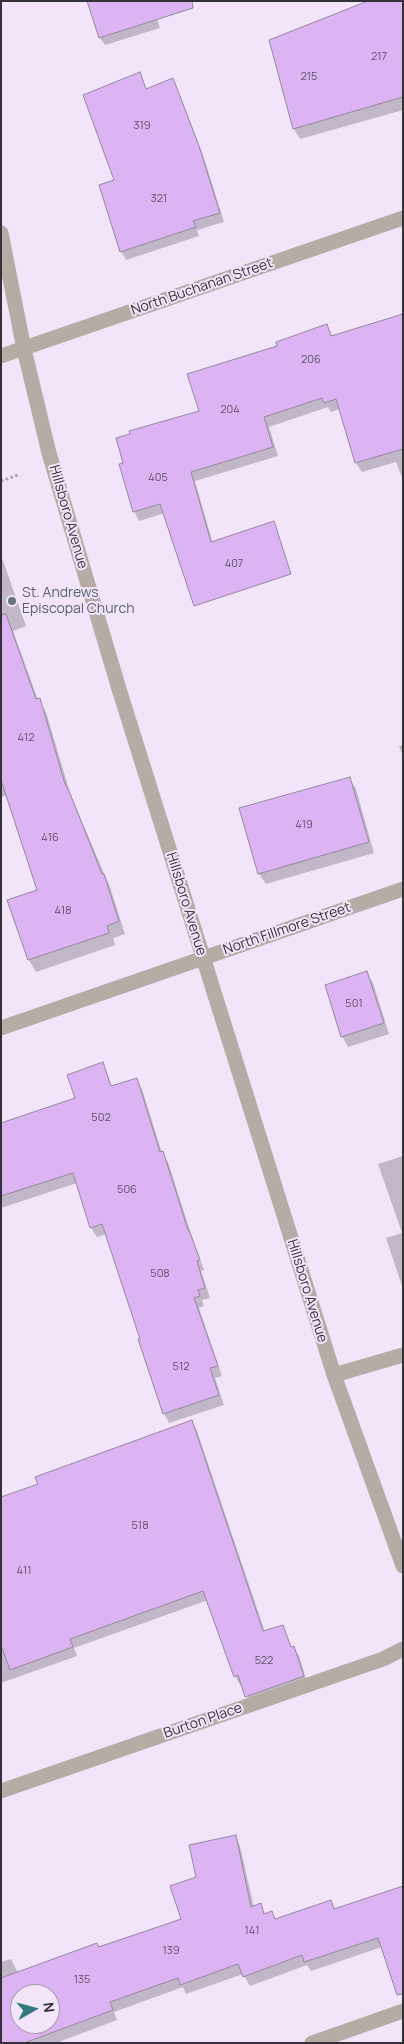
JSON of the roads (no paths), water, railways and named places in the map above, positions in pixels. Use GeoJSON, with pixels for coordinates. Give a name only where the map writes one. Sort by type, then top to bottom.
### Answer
{"type":"FeatureCollection","features":[{"type":"Feature","properties":{"kind":"street","name":"North Buchanan Street"},"geometry":{"type":"LineString","coordinates":[[1,356],[403,218]]}},
{"type":"Feature","properties":{"kind":"street","name":"Hillsboro Avenue"},"geometry":{"type":"LineString","coordinates":[[1,234],[24,348],[55,472],[119,689],[334,1375],[393,1544],[403,1566]]}},
{"type":"Feature","properties":{"kind":"street","name":"North Fillmore Street"},"geometry":{"type":"LineString","coordinates":[[1,1028],[403,889]]}},
{"type":"Feature","properties":{"kind":"street"},"geometry":{"type":"LineString","coordinates":[[334,1375],[403,1355]]}},
{"type":"Feature","properties":{"kind":"street","name":"Burton Place"},"geometry":{"type":"LineString","coordinates":[[1,1791],[383,1659],[403,1649]]}},
{"type":"Feature","properties":{"kind":"street"},"geometry":{"type":"LineString","coordinates":[[312,2043],[403,2011]]}},
{"type":"Feature","properties":{"kind":"place","name":"St. Andrews Episcopal Church"},"geometry":{"type":"Point","coordinates":[12,601]}}]}
